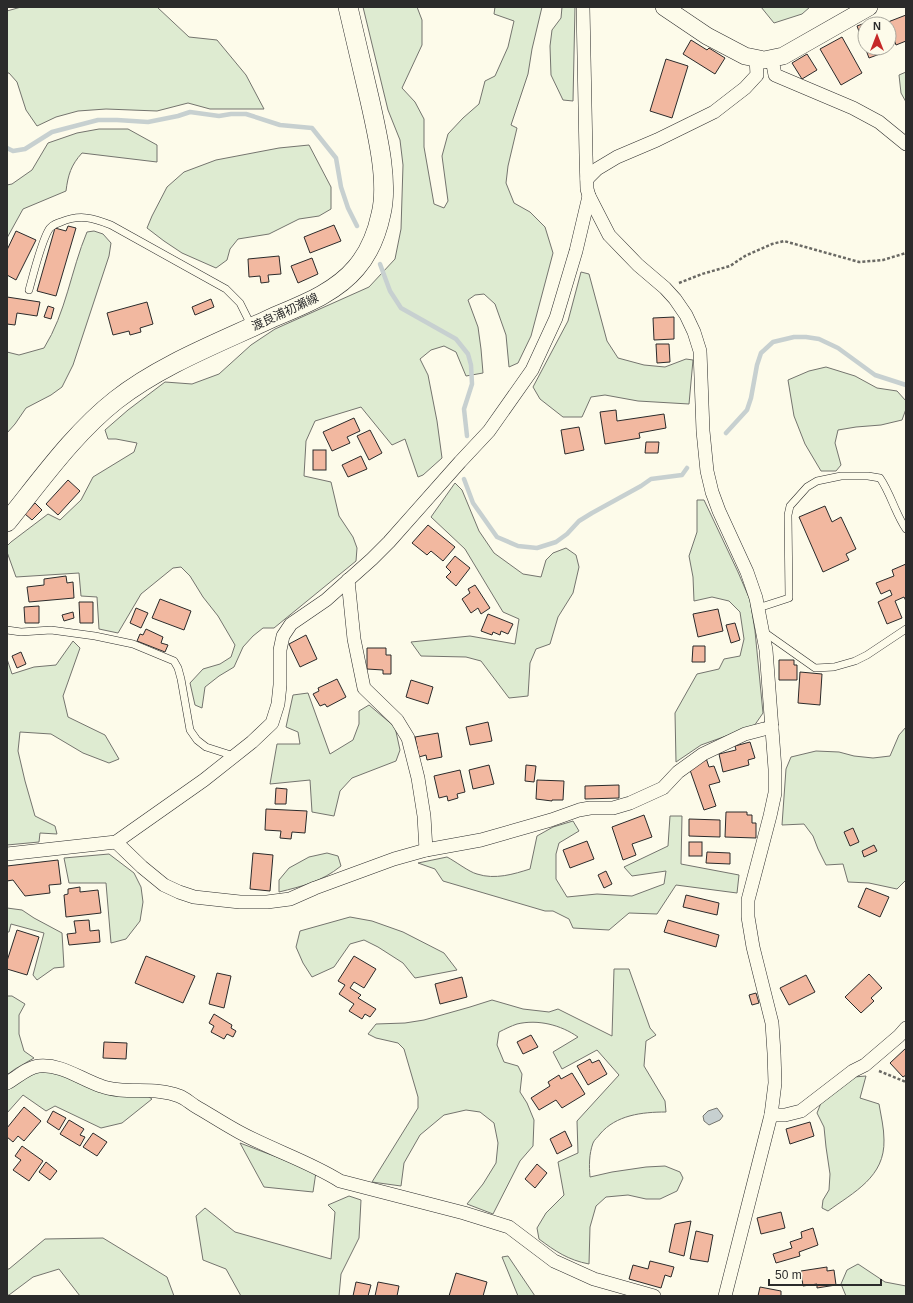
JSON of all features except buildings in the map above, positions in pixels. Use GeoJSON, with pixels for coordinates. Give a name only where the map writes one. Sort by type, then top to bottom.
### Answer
{"type":"FeatureCollection","features":[{"type":"Feature","properties":{"kind":"main road","name":"渡良浦初瀬線"},"geometry":{"type":"LineString","coordinates":[[7,522],[74,440],[116,400],[174,364],[320,296],[356,268],[375,235],[382,212],[383,190],[382,165],[378,140],[348,7]]}},
{"type":"Feature","properties":{"kind":"street"},"geometry":{"type":"LineString","coordinates":[[7,854],[116,842],[204,780],[252,742],[272,723],[278,704],[280,685],[280,650],[283,636],[291,624],[326,600],[385,546],[460,462],[482,440],[532,370],[556,318],[576,251],[589,196],[587,179],[583,7]]}},
{"type":"Feature","properties":{"kind":"street"},"geometry":{"type":"LineString","coordinates":[[664,7],[707,36],[745,56],[764,59],[783,56],[869,7]]}},
{"type":"Feature","properties":{"kind":"street"},"geometry":{"type":"LineString","coordinates":[[587,179],[597,169],[617,157],[657,140],[714,112],[745,88],[757,75],[764,59]]}},
{"type":"Feature","properties":{"kind":"street"},"geometry":{"type":"LineString","coordinates":[[764,59],[775,75],[853,108],[872,118],[906,144]]}},
{"type":"Feature","properties":{"kind":"street"},"geometry":{"type":"LineString","coordinates":[[589,196],[609,235],[638,265],[665,288],[686,315],[700,351],[703,431],[707,472],[719,512],[747,572],[756,598],[766,650],[776,769],[775,793],[748,900],[748,917],[753,947],[772,1030],[775,1083],[771,1116],[725,1296]]}},
{"type":"Feature","properties":{"kind":"street"},"geometry":{"type":"LineString","coordinates":[[348,580],[354,639],[364,688],[397,720],[408,738],[418,778],[424,816],[426,850]]}},
{"type":"Feature","properties":{"kind":"street"},"geometry":{"type":"LineString","coordinates":[[116,842],[142,867],[164,885],[178,892],[194,897],[240,902],[267,902],[290,899],[387,861],[426,850],[481,840],[551,820],[579,810],[590,808],[613,808],[630,803],[663,788],[678,772],[703,754],[745,734],[772,727]]}},
{"type":"Feature","properties":{"kind":"street"},"geometry":{"type":"LineString","coordinates":[[771,1116],[785,1116],[801,1111],[865,1065],[899,1036],[906,1028]]}},
{"type":"Feature","properties":{"kind":"street"},"geometry":{"type":"LineString","coordinates":[[7,1084],[24,1072],[37,1066],[49,1066],[60,1068],[102,1087],[157,1091],[179,1096],[239,1133],[306,1163],[340,1181],[464,1213],[509,1227],[554,1261],[594,1279],[654,1296]]}},
{"type":"Feature","properties":{"kind":"lane"},"geometry":{"type":"LineString","coordinates":[[29,290],[43,243],[50,228],[68,219],[81,217],[96,219],[111,225],[226,289],[240,303],[252,328]]}},
{"type":"Feature","properties":{"kind":"lane"},"geometry":{"type":"LineString","coordinates":[[758,608],[789,598],[788,515],[790,506],[807,487],[817,481],[841,476],[868,476],[880,478],[887,487],[892,501],[906,529]]}},
{"type":"Feature","properties":{"kind":"lane"},"geometry":{"type":"LineString","coordinates":[[763,632],[815,668],[821,668],[834,667],[855,661],[867,655],[906,629]]}},
{"type":"Feature","properties":{"kind":"lane"},"geometry":{"type":"LineString","coordinates":[[7,630],[21,632],[51,630],[94,636],[133,644],[174,661],[181,679],[190,730],[197,740],[206,747],[234,756]]}},
{"type":"Feature","properties":{"kind":"path"},"geometry":{"type":"LineString","coordinates":[[665,288],[702,274],[730,266],[745,256],[772,244],[784,241],[859,262],[882,260],[906,253]]}},
{"type":"Feature","properties":{"kind":"path"},"geometry":{"type":"LineString","coordinates":[[865,1065],[906,1082]]}},
{"type":"Feature","properties":{"kind":"green space"},"geometry":{"type":"Polygon","coordinates":[[[21,7],[157,7],[189,37],[217,40],[246,75],[264,109],[210,109],[188,103],[157,111],[106,109],[78,111],[56,117],[37,126],[26,110],[17,82],[9,73],[7,73],[7,11],[21,7]]]}},
{"type":"Feature","properties":{"kind":"green space"},"geometry":{"type":"Polygon","coordinates":[[[363,7],[417,7],[422,20],[422,45],[402,88],[415,102],[424,119],[424,147],[434,204],[444,208],[448,201],[442,156],[448,134],[479,104],[485,81],[495,76],[508,47],[514,21],[494,14],[495,7],[542,7],[528,74],[511,125],[517,128],[508,166],[506,183],[514,203],[530,212],[545,227],[553,253],[531,336],[518,363],[509,367],[506,335],[495,304],[484,294],[475,295],[468,300],[478,327],[483,373],[466,376],[456,352],[444,346],[431,350],[420,359],[428,375],[437,421],[442,458],[423,475],[418,477],[405,439],[392,445],[361,407],[315,421],[306,441],[304,476],[331,482],[339,516],[353,537],[357,548],[356,561],[274,628],[263,628],[253,636],[243,647],[234,667],[205,687],[202,708],[195,705],[190,683],[203,669],[220,664],[231,657],[235,645],[218,616],[203,597],[190,576],[181,567],[173,568],[141,594],[118,633],[99,629],[97,597],[81,596],[79,573],[16,577],[7,552],[7,546],[48,514],[60,520],[81,500],[93,477],[134,452],[137,443],[108,439],[105,430],[128,410],[165,382],[192,384],[219,374],[251,345],[275,329],[369,287],[395,259],[401,229],[403,165],[400,140],[388,110],[363,7]]]}},
{"type":"Feature","properties":{"kind":"green space"},"geometry":{"type":"Polygon","coordinates":[[[562,7],[575,7],[573,101],[563,100],[551,75],[550,46],[552,30],[561,18],[562,7]]]}},
{"type":"Feature","properties":{"kind":"green space"},"geometry":{"type":"Polygon","coordinates":[[[761,7],[810,7],[802,14],[774,23],[761,7]]]}},
{"type":"Feature","properties":{"kind":"green space"},"geometry":{"type":"Polygon","coordinates":[[[906,72],[906,102],[901,93],[899,75],[906,72]]]}},
{"type":"Feature","properties":{"kind":"green space"},"geometry":{"type":"Polygon","coordinates":[[[99,129],[128,129],[157,145],[157,162],[82,153],[71,170],[66,191],[23,209],[7,238],[7,185],[12,184],[32,170],[48,143],[77,133],[99,129]]]}},
{"type":"Feature","properties":{"kind":"green space"},"geometry":{"type":"Polygon","coordinates":[[[309,145],[331,187],[331,209],[319,216],[299,219],[269,234],[238,239],[230,249],[227,260],[216,268],[182,253],[147,228],[167,187],[184,172],[216,160],[279,148],[309,145]]]}},
{"type":"Feature","properties":{"kind":"green space"},"geometry":{"type":"Polygon","coordinates":[[[94,231],[103,234],[111,243],[109,256],[73,365],[62,387],[51,395],[26,408],[7,433],[7,352],[19,355],[44,348],[52,335],[58,320],[81,246],[87,232],[94,231]]]}},
{"type":"Feature","properties":{"kind":"green space"},"geometry":{"type":"Polygon","coordinates":[[[581,272],[589,274],[607,341],[618,358],[644,365],[665,367],[686,359],[693,360],[689,404],[638,401],[605,395],[591,397],[582,417],[563,417],[540,399],[533,387],[568,321],[581,272]]]}},
{"type":"Feature","properties":{"kind":"green space"},"geometry":{"type":"Polygon","coordinates":[[[826,367],[855,376],[877,388],[897,391],[906,401],[906,409],[902,420],[881,425],[838,430],[835,443],[841,465],[836,471],[821,471],[805,444],[794,416],[788,380],[809,371],[826,367]]]}},
{"type":"Feature","properties":{"kind":"green space"},"geometry":{"type":"Polygon","coordinates":[[[455,483],[462,490],[479,531],[494,553],[523,574],[541,577],[546,560],[553,553],[566,548],[576,555],[579,567],[573,593],[558,617],[550,644],[536,649],[530,663],[528,696],[509,698],[481,661],[466,657],[421,656],[411,642],[470,636],[515,644],[519,619],[503,612],[465,549],[431,517],[455,483]]]}},
{"type":"Feature","properties":{"kind":"green space"},"geometry":{"type":"Polygon","coordinates":[[[697,500],[704,500],[750,600],[755,631],[763,713],[754,726],[701,745],[676,762],[675,713],[697,674],[719,669],[724,659],[740,656],[744,639],[740,612],[729,601],[712,597],[694,601],[693,577],[689,556],[697,532],[697,500]]]}},
{"type":"Feature","properties":{"kind":"green space"},"geometry":{"type":"Polygon","coordinates":[[[73,641],[80,648],[63,696],[68,717],[105,735],[119,759],[109,763],[83,753],[51,734],[20,732],[18,751],[35,816],[55,826],[57,834],[40,833],[39,842],[7,845],[7,659],[12,674],[34,667],[56,665],[73,641]]]}},
{"type":"Feature","properties":{"kind":"green space"},"geometry":{"type":"Polygon","coordinates":[[[308,693],[330,754],[353,740],[359,724],[359,711],[369,705],[395,727],[400,750],[396,761],[352,778],[340,791],[334,816],[312,812],[310,780],[270,784],[277,744],[300,744],[298,732],[286,727],[293,695],[308,693]]]}},
{"type":"Feature","properties":{"kind":"green space"},"geometry":{"type":"Polygon","coordinates":[[[906,727],[906,880],[897,889],[869,883],[848,882],[843,864],[826,865],[813,836],[804,824],[782,825],[786,769],[791,757],[816,751],[839,752],[854,756],[873,758],[890,756],[899,735],[906,727]]]}},
{"type":"Feature","properties":{"kind":"green space"},"geometry":{"type":"Polygon","coordinates":[[[670,816],[682,816],[681,864],[739,875],[737,893],[676,885],[657,914],[629,913],[609,930],[573,928],[569,919],[553,911],[545,911],[443,881],[435,869],[418,863],[447,857],[470,871],[484,876],[504,876],[518,873],[530,869],[537,836],[553,827],[573,821],[579,831],[559,843],[556,854],[556,879],[567,897],[597,894],[632,896],[664,884],[666,871],[632,876],[624,867],[668,846],[670,816]]]}},
{"type":"Feature","properties":{"kind":"green space"},"geometry":{"type":"Polygon","coordinates":[[[327,853],[338,856],[341,866],[319,880],[279,892],[279,880],[289,868],[309,857],[327,853]]]}},
{"type":"Feature","properties":{"kind":"green space"},"geometry":{"type":"Polygon","coordinates":[[[109,854],[134,873],[141,887],[143,902],[140,921],[126,939],[111,943],[106,883],[69,883],[64,858],[109,854]]]}},
{"type":"Feature","properties":{"kind":"green space"},"geometry":{"type":"Polygon","coordinates":[[[7,908],[22,910],[62,933],[64,967],[54,968],[37,980],[33,975],[44,933],[11,924],[9,932],[7,932],[7,908]]]}},
{"type":"Feature","properties":{"kind":"green space"},"geometry":{"type":"Polygon","coordinates":[[[350,917],[372,921],[403,932],[444,953],[457,970],[415,978],[403,963],[364,940],[350,944],[334,967],[312,977],[303,963],[296,947],[300,931],[350,917]]]}},
{"type":"Feature","properties":{"kind":"green space"},"geometry":{"type":"Polygon","coordinates":[[[614,969],[629,969],[650,1028],[656,1035],[646,1041],[644,1066],[665,1101],[666,1112],[630,1116],[606,1128],[593,1143],[589,1169],[590,1177],[646,1167],[665,1166],[680,1172],[683,1178],[677,1191],[660,1199],[646,1199],[628,1195],[606,1197],[596,1206],[590,1227],[589,1264],[562,1254],[539,1239],[537,1228],[546,1213],[564,1195],[558,1162],[578,1153],[577,1121],[619,1075],[597,1050],[562,1069],[553,1052],[578,1037],[557,1026],[533,1022],[517,1024],[499,1032],[497,1045],[504,1062],[518,1066],[522,1074],[520,1092],[527,1103],[534,1120],[533,1146],[520,1161],[493,1214],[467,1204],[483,1184],[496,1163],[498,1143],[494,1123],[480,1112],[466,1110],[444,1115],[420,1135],[404,1163],[401,1186],[372,1182],[418,1108],[418,1097],[404,1049],[398,1043],[376,1038],[368,1034],[376,1024],[405,1023],[424,1020],[492,1000],[523,1009],[549,1012],[558,1009],[612,1036],[614,969]]]}},
{"type":"Feature","properties":{"kind":"green space"},"geometry":{"type":"Polygon","coordinates":[[[7,996],[12,996],[25,1004],[19,1015],[19,1034],[24,1051],[34,1058],[7,1075],[7,996]]]}},
{"type":"Feature","properties":{"kind":"green space"},"geometry":{"type":"Polygon","coordinates":[[[55,1071],[111,1095],[146,1095],[152,1099],[122,1123],[101,1128],[55,1106],[46,1111],[23,1095],[7,1113],[7,1090],[12,1085],[37,1072],[55,1071]]]}},
{"type":"Feature","properties":{"kind":"green space"},"geometry":{"type":"Polygon","coordinates":[[[866,1076],[860,1098],[879,1104],[884,1136],[883,1153],[874,1174],[857,1190],[828,1211],[822,1208],[823,1200],[829,1190],[830,1174],[824,1127],[817,1113],[821,1103],[854,1077],[866,1076]]]}},
{"type":"Feature","properties":{"kind":"green space"},"geometry":{"type":"Polygon","coordinates":[[[240,1143],[316,1172],[313,1192],[264,1187],[240,1143]]]}},
{"type":"Feature","properties":{"kind":"green space"},"geometry":{"type":"Polygon","coordinates":[[[349,1196],[361,1200],[359,1238],[341,1274],[339,1296],[241,1296],[226,1269],[203,1260],[196,1216],[205,1208],[235,1232],[331,1259],[335,1212],[328,1205],[349,1196]]]}},
{"type":"Feature","properties":{"kind":"green space"},"geometry":{"type":"Polygon","coordinates":[[[103,1238],[167,1277],[174,1296],[80,1296],[59,1269],[33,1277],[7,1295],[7,1269],[9,1269],[45,1239],[103,1238]]]}},
{"type":"Feature","properties":{"kind":"green space"},"geometry":{"type":"Polygon","coordinates":[[[508,1256],[535,1296],[518,1296],[502,1257],[508,1256]]]}},
{"type":"Feature","properties":{"kind":"green space"},"geometry":{"type":"Polygon","coordinates":[[[858,1264],[885,1282],[906,1286],[906,1296],[846,1296],[841,1284],[847,1270],[858,1264]]]}},
{"type":"Feature","properties":{"kind":"shaded area"},"geometry":{"type":"Polygon","coordinates":[[[717,1108],[723,1116],[720,1120],[709,1125],[704,1121],[703,1116],[708,1111],[717,1108]]]}},
{"type":"Feature","properties":{"kind":"waterway"},"geometry":{"type":"LineString","coordinates":[[7,148],[13,151],[25,149],[52,132],[98,120],[148,122],[190,112],[219,116],[246,114],[280,125],[312,128],[336,158],[341,187],[348,208],[357,226]]}},
{"type":"Feature","properties":{"kind":"waterway"},"geometry":{"type":"LineString","coordinates":[[380,264],[390,291],[401,308],[456,339],[468,354],[471,365],[472,384],[464,409],[467,436]]}},
{"type":"Feature","properties":{"kind":"waterway"},"geometry":{"type":"LineString","coordinates":[[726,433],[747,410],[761,353],[773,342],[794,337],[819,339],[838,348],[875,375],[906,385]]}},
{"type":"Feature","properties":{"kind":"waterway"},"geometry":{"type":"LineString","coordinates":[[464,479],[473,503],[497,537],[518,546],[537,548],[556,542],[567,534],[579,521],[651,479],[682,475],[687,468]]}}]}
